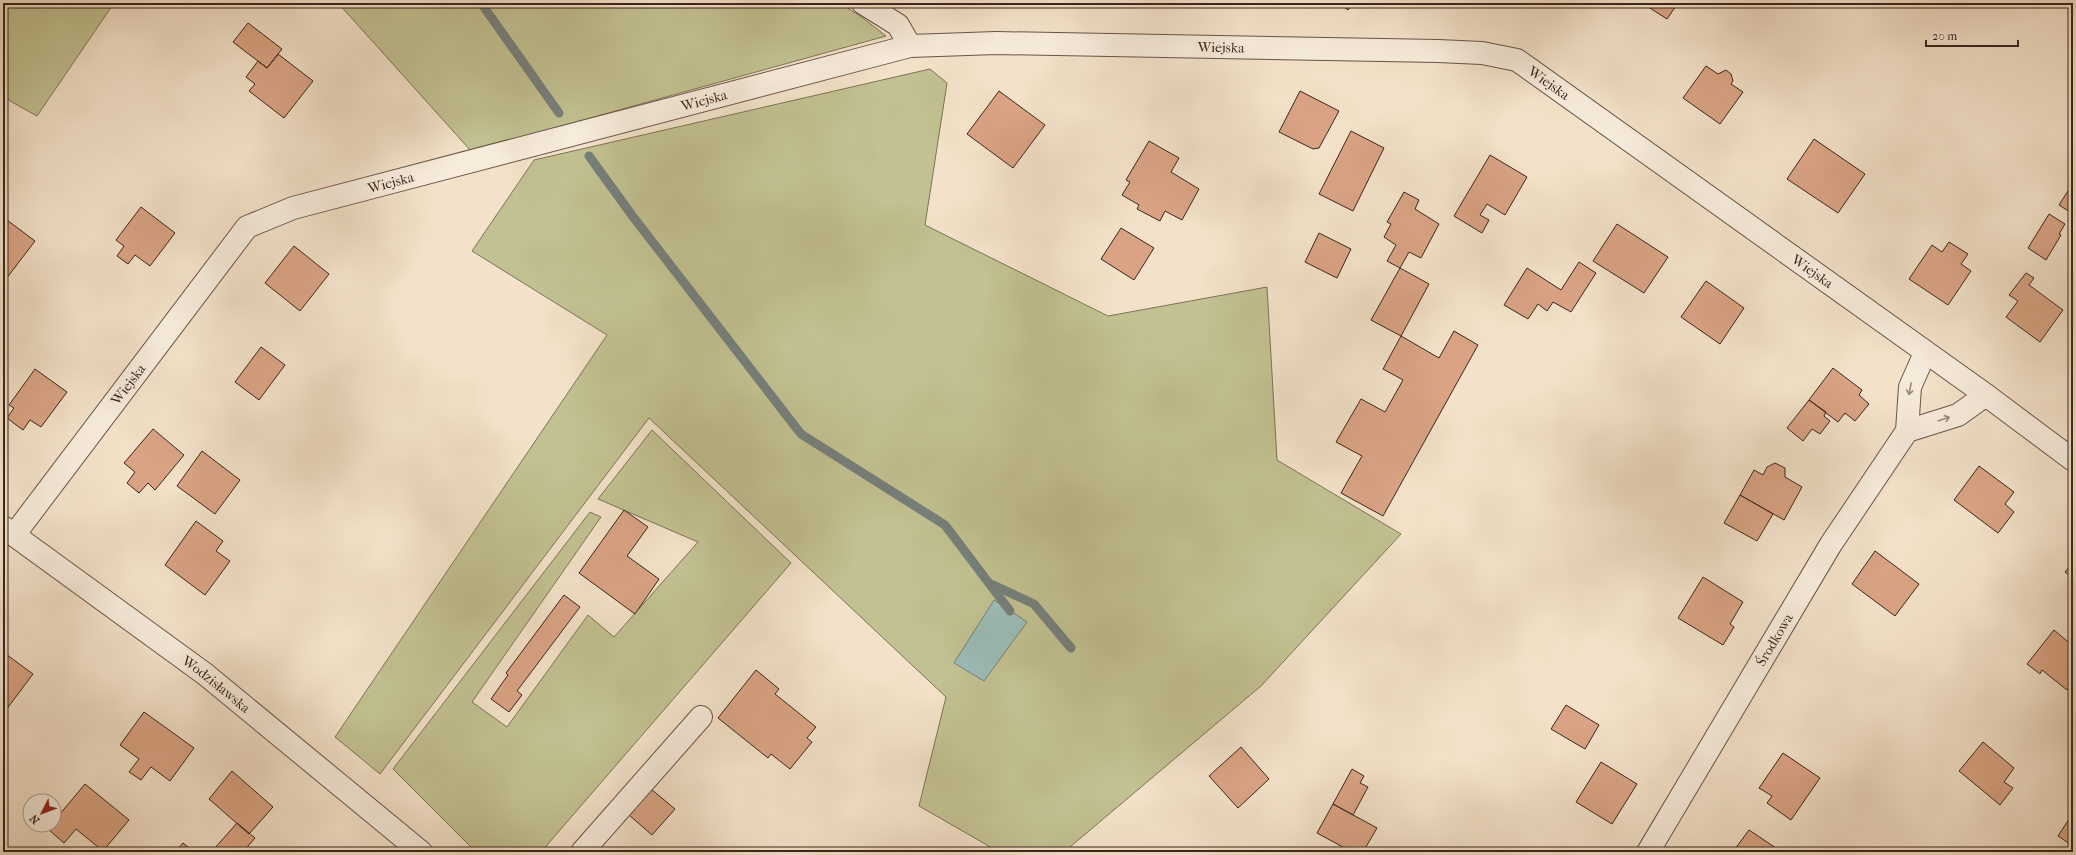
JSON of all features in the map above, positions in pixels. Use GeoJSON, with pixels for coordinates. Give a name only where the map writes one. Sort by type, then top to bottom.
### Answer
{"type":"FeatureCollection","features":[{"type":"Feature","properties":{"kind":"street"},"geometry":{"type":"LineString","coordinates":[[863,3],[898,25],[910,46]]}},
{"type":"Feature","properties":{"kind":"street","name":"Wiejska"},"geometry":{"type":"LineString","coordinates":[[8,531],[247,227],[293,208],[910,46],[996,43],[1438,51],[1482,53],[1517,60],[1925,353],[1986,395],[2073,460]]}},
{"type":"Feature","properties":{"kind":"street"},"geometry":{"type":"LineString","coordinates":[[1925,353],[1910,387],[1907,431],[1958,415],[1986,395]]}},
{"type":"Feature","properties":{"kind":"street","name":"Środkowa"},"geometry":{"type":"LineString","coordinates":[[1648,852],[1831,544],[1907,431]]}},
{"type":"Feature","properties":{"kind":"street","name":"Wodzisławska"},"geometry":{"type":"LineString","coordinates":[[8,531],[204,674],[421,852]]}},
{"type":"Feature","properties":{"kind":"street"},"geometry":{"type":"LineString","coordinates":[[582,852],[701,717]]}},
{"type":"Feature","properties":{"kind":"shaded area"},"geometry":{"type":"Polygon","coordinates":[[[3,3],[114,3],[37,116],[3,97],[3,3]]]}},
{"type":"Feature","properties":{"kind":"shaded area"},"geometry":{"type":"Polygon","coordinates":[[[338,3],[840,3],[863,18],[886,36],[471,151],[338,3]]]}},
{"type":"Feature","properties":{"kind":"shaded area"},"geometry":{"type":"Polygon","coordinates":[[[930,69],[947,83],[925,225],[1108,316],[1267,287],[1277,460],[1401,534],[1261,686],[1064,852],[999,852],[919,806],[946,697],[649,418],[380,774],[335,737],[607,335],[472,251],[534,160],[930,69]]]}},
{"type":"Feature","properties":{"kind":"shaded area"},"geometry":{"type":"Polygon","coordinates":[[[652,430],[791,563],[541,852],[476,852],[393,769],[590,512],[601,517],[472,702],[507,727],[588,615],[614,637],[698,542],[598,499],[652,430]]]}},
{"type":"Feature","properties":{"kind":"water"},"geometry":{"type":"Polygon","coordinates":[[[994,600],[1027,622],[984,681],[954,663],[994,600]]]}},
{"type":"Feature","properties":{"kind":"building"},"geometry":{"type":"Polygon","coordinates":[[[1338,3],[1353,3],[1348,10],[1338,3]]]}},
{"type":"Feature","properties":{"kind":"building"},"geometry":{"type":"Polygon","coordinates":[[[1642,3],[1678,3],[1667,19],[1642,3]]]}},
{"type":"Feature","properties":{"kind":"building"},"geometry":{"type":"Polygon","coordinates":[[[248,23],[282,49],[267,68],[233,42],[248,23]]]}},
{"type":"Feature","properties":{"kind":"building"},"geometry":{"type":"Polygon","coordinates":[[[278,54],[313,81],[284,118],[249,91],[255,84],[246,77],[258,61],[267,68],[278,54]]]}},
{"type":"Feature","properties":{"kind":"building"},"geometry":{"type":"Polygon","coordinates":[[[1706,66],[1718,74],[1726,70],[1731,74],[1733,81],[1731,84],[1743,92],[1720,124],[1683,98],[1706,66]]]}},
{"type":"Feature","properties":{"kind":"building"},"geometry":{"type":"Polygon","coordinates":[[[999,91],[1045,125],[1013,168],[967,134],[999,91]]]}},
{"type":"Feature","properties":{"kind":"building"},"geometry":{"type":"Polygon","coordinates":[[[1300,91],[1339,111],[1319,148],[1313,149],[1279,132],[1300,91]]]}},
{"type":"Feature","properties":{"kind":"building"},"geometry":{"type":"Polygon","coordinates":[[[1351,131],[1384,148],[1353,211],[1319,194],[1351,131]]]}},
{"type":"Feature","properties":{"kind":"building"},"geometry":{"type":"Polygon","coordinates":[[[1814,139],[1865,174],[1838,213],[1787,179],[1814,139]]]}},
{"type":"Feature","properties":{"kind":"building"},"geometry":{"type":"Polygon","coordinates":[[[1149,141],[1179,158],[1171,172],[1199,189],[1182,220],[1165,211],[1160,221],[1137,209],[1139,205],[1122,195],[1130,182],[1126,180],[1149,141]]]}},
{"type":"Feature","properties":{"kind":"building"},"geometry":{"type":"Polygon","coordinates":[[[1490,155],[1527,177],[1505,215],[1487,204],[1480,215],[1489,220],[1482,233],[1454,216],[1490,155]]]}},
{"type":"Feature","properties":{"kind":"building"},"geometry":{"type":"Polygon","coordinates":[[[2073,183],[2073,214],[2059,205],[2073,183]]]}},
{"type":"Feature","properties":{"kind":"building"},"geometry":{"type":"Polygon","coordinates":[[[1404,192],[1419,200],[1415,209],[1439,224],[1421,258],[1409,252],[1400,268],[1387,261],[1396,245],[1384,237],[1391,224],[1387,222],[1404,192]]]}},
{"type":"Feature","properties":{"kind":"building"},"geometry":{"type":"Polygon","coordinates":[[[141,207],[175,233],[150,266],[135,255],[128,264],[117,256],[124,246],[116,240],[141,207]]]}},
{"type":"Feature","properties":{"kind":"building"},"geometry":{"type":"Polygon","coordinates":[[[2049,214],[2065,224],[2059,234],[2061,235],[2046,260],[2028,248],[2049,214]]]}},
{"type":"Feature","properties":{"kind":"building"},"geometry":{"type":"Polygon","coordinates":[[[3,217],[35,241],[3,283],[3,217]]]}},
{"type":"Feature","properties":{"kind":"building"},"geometry":{"type":"Polygon","coordinates":[[[1617,224],[1668,257],[1644,293],[1593,261],[1617,224]]]}},
{"type":"Feature","properties":{"kind":"building"},"geometry":{"type":"Polygon","coordinates":[[[1121,228],[1154,248],[1134,280],[1101,259],[1121,228]]]}},
{"type":"Feature","properties":{"kind":"building"},"geometry":{"type":"Polygon","coordinates":[[[1319,233],[1351,249],[1337,278],[1305,262],[1319,233]]]}},
{"type":"Feature","properties":{"kind":"building"},"geometry":{"type":"Polygon","coordinates":[[[1949,242],[1968,254],[1961,264],[1971,271],[1948,305],[1909,279],[1932,245],[1942,252],[1949,242]]]}},
{"type":"Feature","properties":{"kind":"building"},"geometry":{"type":"Polygon","coordinates":[[[294,246],[329,274],[300,311],[265,283],[294,246]]]}},
{"type":"Feature","properties":{"kind":"building"},"geometry":{"type":"Polygon","coordinates":[[[1579,262],[1596,273],[1571,312],[1553,302],[1547,311],[1538,304],[1528,319],[1504,305],[1527,268],[1561,290],[1579,262]]]}},
{"type":"Feature","properties":{"kind":"building"},"geometry":{"type":"Polygon","coordinates":[[[1400,268],[1429,284],[1401,336],[1371,320],[1400,268]]]}},
{"type":"Feature","properties":{"kind":"building"},"geometry":{"type":"Polygon","coordinates":[[[2026,273],[2034,278],[2029,285],[2063,310],[2040,342],[2006,317],[2018,301],[2009,295],[2026,273]]]}},
{"type":"Feature","properties":{"kind":"building"},"geometry":{"type":"Polygon","coordinates":[[[1706,281],[1744,308],[1720,344],[1681,317],[1706,281]]]}},
{"type":"Feature","properties":{"kind":"building"},"geometry":{"type":"Polygon","coordinates":[[[1454,331],[1478,345],[1383,516],[1341,493],[1362,456],[1336,442],[1361,399],[1385,412],[1403,380],[1383,369],[1401,336],[1439,358],[1454,331]]]}},
{"type":"Feature","properties":{"kind":"building"},"geometry":{"type":"Polygon","coordinates":[[[261,347],[285,365],[259,400],[235,382],[261,347]]]}},
{"type":"Feature","properties":{"kind":"building"},"geometry":{"type":"Polygon","coordinates":[[[1833,368],[1862,390],[1859,395],[1869,404],[1855,421],[1845,413],[1838,422],[1809,400],[1833,368]]]}},
{"type":"Feature","properties":{"kind":"building"},"geometry":{"type":"Polygon","coordinates":[[[35,369],[67,392],[41,427],[30,420],[23,430],[7,418],[14,408],[9,405],[35,369]]]}},
{"type":"Feature","properties":{"kind":"building"},"geometry":{"type":"Polygon","coordinates":[[[1809,400],[1826,412],[1824,416],[1830,421],[1820,434],[1812,429],[1803,441],[1787,428],[1809,400]]]}},
{"type":"Feature","properties":{"kind":"building"},"geometry":{"type":"Polygon","coordinates":[[[153,429],[184,455],[155,490],[148,483],[139,493],[127,483],[135,472],[124,463],[153,429]]]}},
{"type":"Feature","properties":{"kind":"building"},"geometry":{"type":"Polygon","coordinates":[[[202,451],[240,480],[215,514],[177,486],[202,451]]]}},
{"type":"Feature","properties":{"kind":"building"},"geometry":{"type":"Polygon","coordinates":[[[1775,463],[1785,468],[1785,477],[1802,487],[1784,520],[1740,495],[1754,470],[1763,475],[1767,467],[1775,463]]]}},
{"type":"Feature","properties":{"kind":"building"},"geometry":{"type":"Polygon","coordinates":[[[1979,466],[2014,492],[2005,504],[2014,512],[1998,533],[1954,500],[1979,466]]]}},
{"type":"Feature","properties":{"kind":"building"},"geometry":{"type":"Polygon","coordinates":[[[1740,495],[1773,514],[1757,541],[1724,523],[1740,495]]]}},
{"type":"Feature","properties":{"kind":"building"},"geometry":{"type":"Polygon","coordinates":[[[624,510],[648,527],[627,556],[659,579],[635,614],[579,573],[624,510]]]}},
{"type":"Feature","properties":{"kind":"building"},"geometry":{"type":"Polygon","coordinates":[[[196,521],[223,541],[216,551],[230,561],[205,595],[165,565],[196,521]]]}},
{"type":"Feature","properties":{"kind":"building"},"geometry":{"type":"Polygon","coordinates":[[[1875,551],[1919,584],[1895,616],[1852,584],[1875,551]]]}},
{"type":"Feature","properties":{"kind":"building"},"geometry":{"type":"Polygon","coordinates":[[[2073,562],[2073,578],[2065,572],[2073,562]]]}},
{"type":"Feature","properties":{"kind":"building"},"geometry":{"type":"Polygon","coordinates":[[[1703,577],[1743,602],[1730,624],[1734,627],[1723,645],[1678,618],[1703,577]]]}},
{"type":"Feature","properties":{"kind":"building"},"geometry":{"type":"Polygon","coordinates":[[[564,595],[580,607],[517,691],[522,695],[509,712],[491,699],[508,675],[506,673],[564,595]]]}},
{"type":"Feature","properties":{"kind":"building"},"geometry":{"type":"Polygon","coordinates":[[[2054,630],[2073,646],[2073,682],[2067,690],[2042,670],[2040,674],[2027,664],[2054,630]]]}},
{"type":"Feature","properties":{"kind":"building"},"geometry":{"type":"Polygon","coordinates":[[[3,652],[33,674],[3,714],[3,652]]]}},
{"type":"Feature","properties":{"kind":"building"},"geometry":{"type":"Polygon","coordinates":[[[756,670],[779,689],[775,694],[816,727],[807,738],[812,742],[790,769],[771,754],[768,758],[718,718],[756,670]]]}},
{"type":"Feature","properties":{"kind":"building"},"geometry":{"type":"Polygon","coordinates":[[[1566,705],[1599,725],[1585,749],[1551,729],[1566,705]]]}},
{"type":"Feature","properties":{"kind":"building"},"geometry":{"type":"Polygon","coordinates":[[[144,712],[194,748],[170,781],[151,767],[141,780],[129,772],[139,759],[120,745],[144,712]]]}},
{"type":"Feature","properties":{"kind":"building"},"geometry":{"type":"Polygon","coordinates":[[[1983,742],[2014,768],[2004,782],[2013,788],[2000,805],[1959,771],[1983,742]]]}},
{"type":"Feature","properties":{"kind":"building"},"geometry":{"type":"Polygon","coordinates":[[[1241,747],[1269,779],[1238,808],[1209,776],[1241,747]]]}},
{"type":"Feature","properties":{"kind":"building"},"geometry":{"type":"Polygon","coordinates":[[[1783,753],[1820,778],[1791,820],[1767,803],[1772,796],[1759,788],[1783,753]]]}},
{"type":"Feature","properties":{"kind":"building"},"geometry":{"type":"Polygon","coordinates":[[[1601,762],[1637,784],[1612,824],[1576,802],[1601,762]]]}},
{"type":"Feature","properties":{"kind":"building"},"geometry":{"type":"Polygon","coordinates":[[[1352,769],[1364,776],[1360,783],[1368,787],[1353,815],[1333,804],[1352,769]]]}},
{"type":"Feature","properties":{"kind":"building"},"geometry":{"type":"Polygon","coordinates":[[[232,771],[273,807],[249,834],[209,799],[232,771]]]}},
{"type":"Feature","properties":{"kind":"building"},"geometry":{"type":"Polygon","coordinates":[[[85,784],[129,820],[103,851],[76,829],[64,843],[53,833],[62,833],[62,811],[85,784]]]}},
{"type":"Feature","properties":{"kind":"building"},"geometry":{"type":"Polygon","coordinates":[[[651,789],[675,809],[652,835],[629,815],[651,789]]]}},
{"type":"Feature","properties":{"kind":"building"},"geometry":{"type":"Polygon","coordinates":[[[1333,804],[1377,828],[1363,852],[1352,852],[1317,833],[1333,804]]]}},
{"type":"Feature","properties":{"kind":"building"},"geometry":{"type":"Polygon","coordinates":[[[2073,813],[2073,846],[2058,836],[2073,813]]]}},
{"type":"Feature","properties":{"kind":"building"},"geometry":{"type":"Polygon","coordinates":[[[237,823],[255,838],[243,852],[218,852],[214,849],[237,823]]]}},
{"type":"Feature","properties":{"kind":"building"},"geometry":{"type":"Polygon","coordinates":[[[1749,830],[1782,852],[1740,852],[1735,849],[1749,830]]]}},
{"type":"Feature","properties":{"kind":"building"},"geometry":{"type":"Polygon","coordinates":[[[183,843],[194,852],[175,852],[183,843]]]}},
{"type":"Feature","properties":{"kind":"waterway"},"geometry":{"type":"LineString","coordinates":[[481,3],[559,113]]}},
{"type":"Feature","properties":{"kind":"waterway"},"geometry":{"type":"LineString","coordinates":[[589,156],[634,218],[801,434],[945,525],[1010,611]]}},
{"type":"Feature","properties":{"kind":"waterway"},"geometry":{"type":"LineString","coordinates":[[991,584],[1034,604],[1071,648]]}}]}
